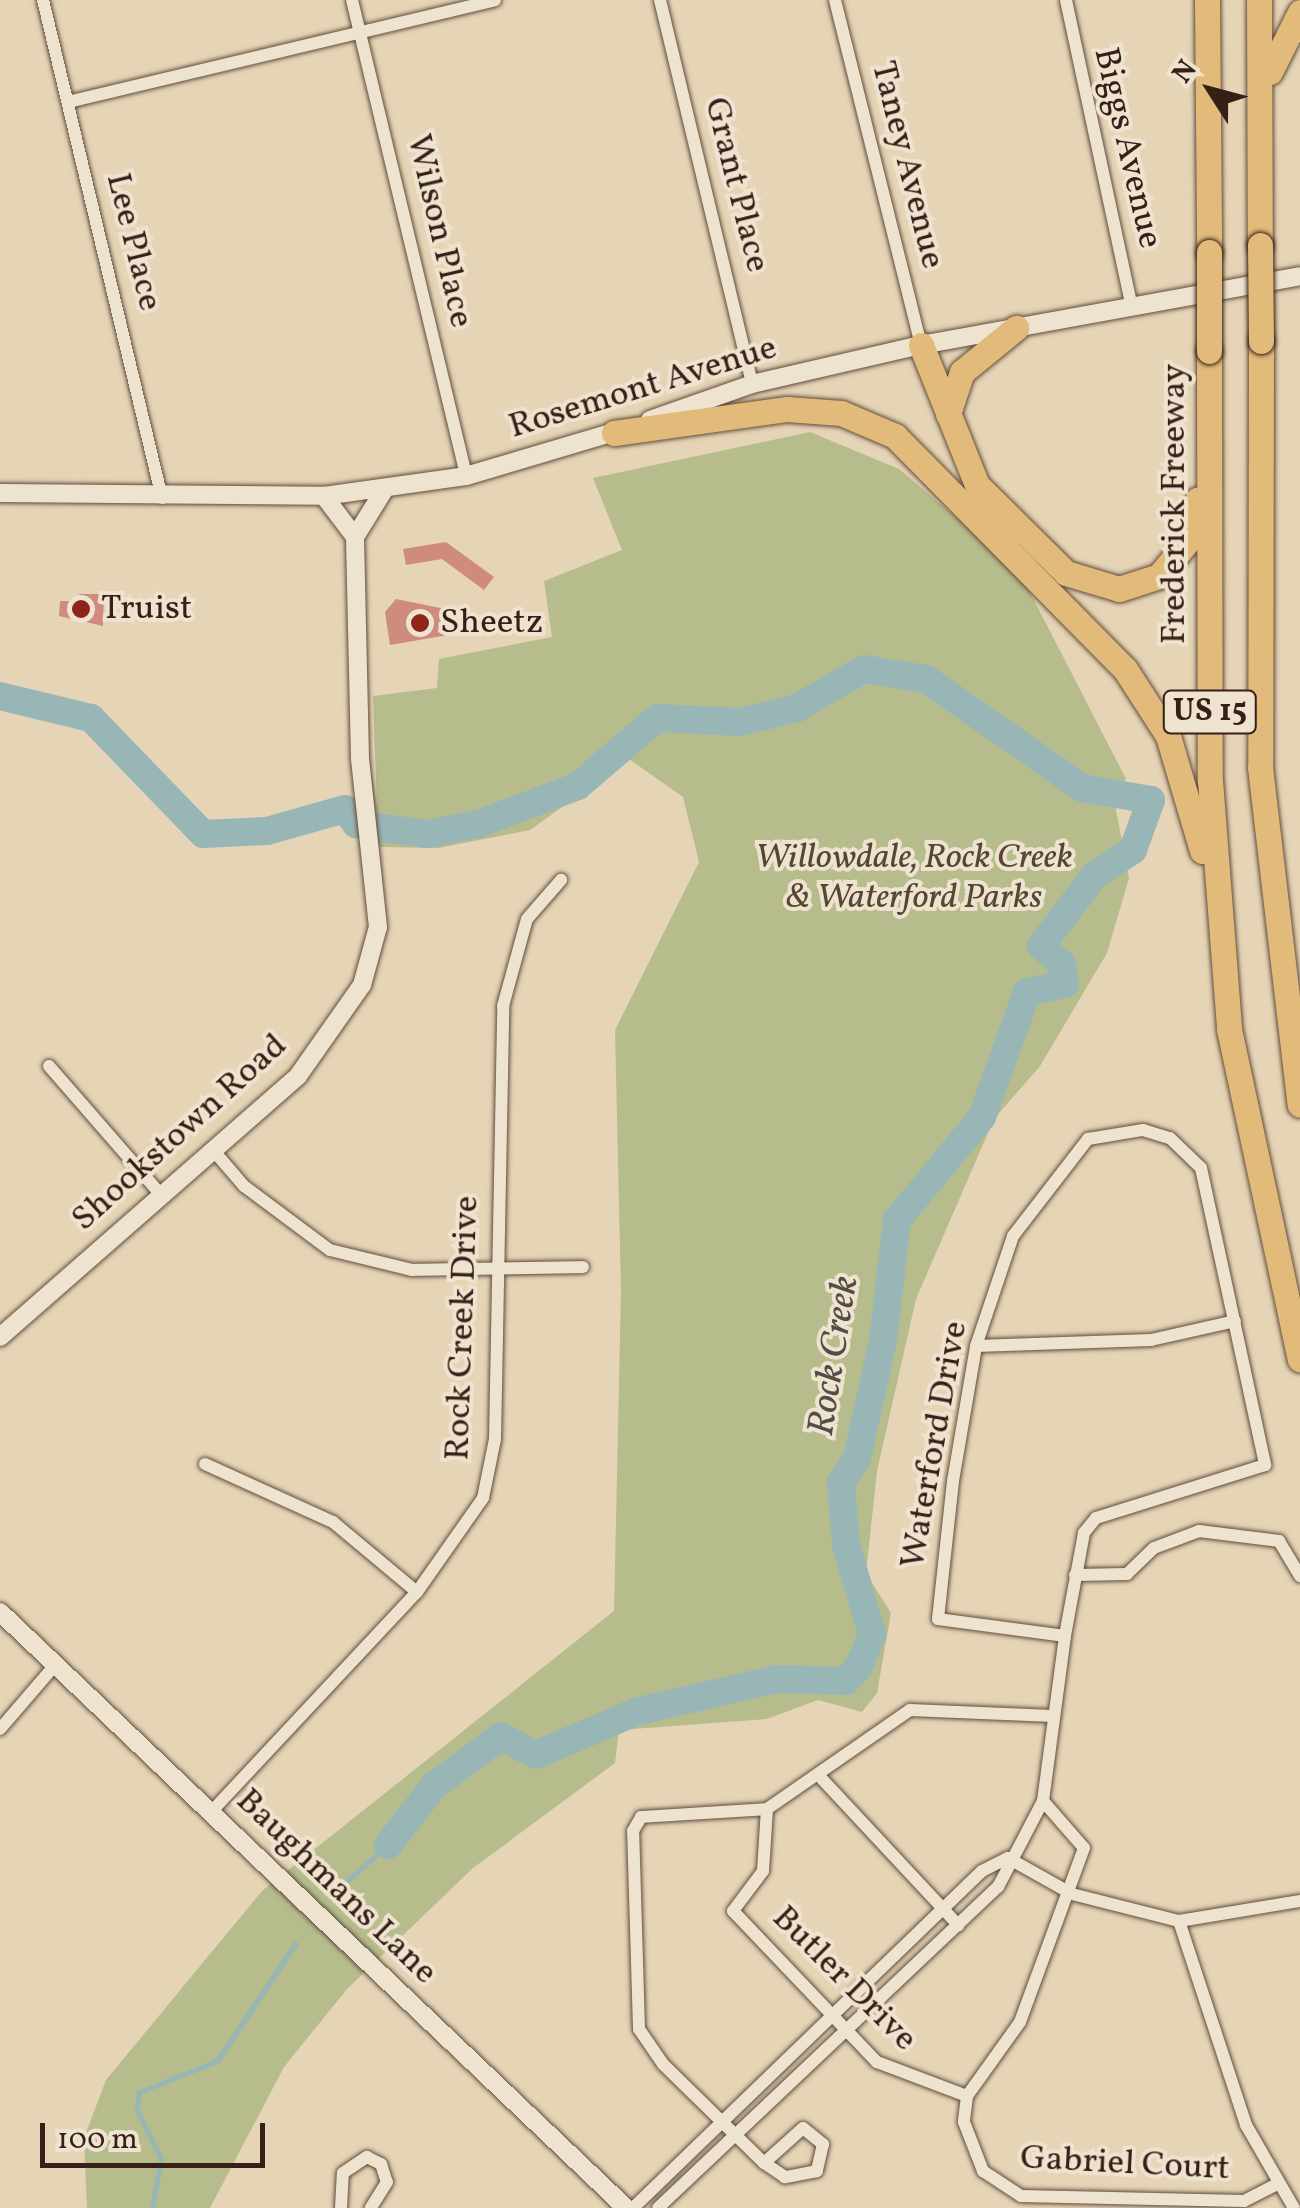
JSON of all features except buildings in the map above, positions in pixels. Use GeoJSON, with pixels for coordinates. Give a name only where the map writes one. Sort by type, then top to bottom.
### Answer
{"type":"FeatureCollection","features":[{"type":"Feature","properties":{"kind":"highway","name":"Frederick Freeway"},"geometry":{"type":"LineString","coordinates":[[1206,0],[1210,780],[1230,1029],[1300,1360]]}},
{"type":"Feature","properties":{"kind":"highway","name":"US 15"},"geometry":{"type":"LineString","coordinates":[[1259,0],[1260,766],[1300,1105]]}},
{"type":"Feature","properties":{"kind":"highway"},"geometry":{"type":"LineString","coordinates":[[1261,122],[1276,44],[1300,12]]}},
{"type":"Feature","properties":{"kind":"highway"},"geometry":{"type":"LineString","coordinates":[[947,424],[962,372],[1016,328]]}},
{"type":"Feature","properties":{"kind":"highway"},"geometry":{"type":"LineString","coordinates":[[922,344],[947,424],[977,485],[1033,549],[1096,587],[1137,587],[1178,559],[1192,536],[1210,394]]}},
{"type":"Feature","properties":{"kind":"highway"},"geometry":{"type":"LineString","coordinates":[[922,344],[931,426],[976,513]]}},
{"type":"Feature","properties":{"kind":"highway"},"geometry":{"type":"LineString","coordinates":[[614,433],[787,409],[841,413],[895,436],[976,513],[1125,669],[1168,736],[1203,853],[1230,1029]]}},
{"type":"Feature","properties":{"kind":"main road","name":"Rosemont Avenue"},"geometry":{"type":"LineString","coordinates":[[0,493],[162,498],[324,496],[384,490],[466,476],[614,433],[752,384],[922,344],[1132,310],[1300,276]]}},
{"type":"Feature","properties":{"kind":"main road"},"geometry":{"type":"LineString","coordinates":[[324,496],[356,537],[384,490]]}},
{"type":"Feature","properties":{"kind":"main road","name":"Shookstown Road"},"geometry":{"type":"LineString","coordinates":[[0,1337],[298,1076],[362,985],[378,927],[366,803],[356,537]]}},
{"type":"Feature","properties":{"kind":"main road","name":"Baughmans Lane"},"geometry":{"type":"LineString","coordinates":[[0,1612],[629,2208]]}},
{"type":"Feature","properties":{"kind":"street","name":"Lee Place"},"geometry":{"type":"LineString","coordinates":[[43,0],[162,498]]}},
{"type":"Feature","properties":{"kind":"street","name":"Wilson Place"},"geometry":{"type":"LineString","coordinates":[[352,0],[466,476]]}},
{"type":"Feature","properties":{"kind":"street"},"geometry":{"type":"LineString","coordinates":[[68,102],[495,0]]}},
{"type":"Feature","properties":{"kind":"street","name":"Grant Place"},"geometry":{"type":"LineString","coordinates":[[660,0],[752,384]]}},
{"type":"Feature","properties":{"kind":"street","name":"Taney Avenue"},"geometry":{"type":"LineString","coordinates":[[835,0],[922,344]]}},
{"type":"Feature","properties":{"kind":"street","name":"Biggs Avenue"},"geometry":{"type":"LineString","coordinates":[[1066,0],[1132,310]]}},
{"type":"Feature","properties":{"kind":"street","name":"Rock Creek Drive"},"geometry":{"type":"LineString","coordinates":[[212,1812],[417,1592],[483,1498],[495,1439],[503,1006],[527,919],[561,880]]}},
{"type":"Feature","properties":{"kind":"street"},"geometry":{"type":"LineString","coordinates":[[49,1066],[161,1195]]}},
{"type":"Feature","properties":{"kind":"street","name":"Waterford Drive"},"geometry":{"type":"LineString","coordinates":[[658,2208],[732,2130],[998,1888],[1008,1858],[1044,1801],[1074,1574],[1084,1533],[1112,1506],[1266,1465],[1200,1168],[1170,1138],[1111,1129],[1067,1162],[1013,1236],[976,1346],[938,1619],[1065,1636]]}},
{"type":"Feature","properties":{"kind":"street"},"geometry":{"type":"LineString","coordinates":[[213,1150],[244,1186],[330,1250],[412,1270],[583,1267]]}},
{"type":"Feature","properties":{"kind":"street"},"geometry":{"type":"LineString","coordinates":[[976,1346],[1151,1340],[1235,1321]]}},
{"type":"Feature","properties":{"kind":"street"},"geometry":{"type":"LineString","coordinates":[[205,1464],[333,1522],[417,1592]]}},
{"type":"Feature","properties":{"kind":"street"},"geometry":{"type":"LineString","coordinates":[[1074,1574],[1127,1574],[1168,1539],[1198,1532],[1279,1541],[1300,1576]]}},
{"type":"Feature","properties":{"kind":"street"},"geometry":{"type":"LineString","coordinates":[[0,1728],[56,1664]]}},
{"type":"Feature","properties":{"kind":"street"},"geometry":{"type":"LineString","coordinates":[[764,2164],[802,2128],[824,2144],[817,2171],[802,2178],[764,2164],[639,2028],[633,1831],[653,1812],[766,1809],[822,1779],[910,1710],[1053,1716]]}},
{"type":"Feature","properties":{"kind":"street"},"geometry":{"type":"LineString","coordinates":[[822,1779],[958,1925]]}},
{"type":"Feature","properties":{"kind":"street"},"geometry":{"type":"LineString","coordinates":[[966,2096],[1020,2022],[1072,1894],[1081,1834],[1044,1801]]}},
{"type":"Feature","properties":{"kind":"street","name":"Butler Drive"},"geometry":{"type":"LineString","coordinates":[[766,1809],[763,1871],[733,1911],[843,2028],[898,2076],[966,2096]]}},
{"type":"Feature","properties":{"kind":"street"},"geometry":{"type":"LineString","coordinates":[[1008,1858],[1072,1894],[1179,1921],[1300,1901]]}},
{"type":"Feature","properties":{"kind":"street","name":"Waterford Drive"},"geometry":{"type":"LineString","coordinates":[[629,2208],[831,2013],[944,1910],[1008,1858]]}},
{"type":"Feature","properties":{"kind":"street"},"geometry":{"type":"LineString","coordinates":[[1179,1921],[1276,2185],[1294,2208]]}},
{"type":"Feature","properties":{"kind":"street","name":"Gabriel Court"},"geometry":{"type":"LineString","coordinates":[[966,2096],[964,2122],[982,2171],[1021,2196],[1244,2201],[1276,2185]]}},
{"type":"Feature","properties":{"kind":"street"},"geometry":{"type":"LineString","coordinates":[[341,2208],[343,2173],[366,2157],[382,2164],[387,2182],[371,2208]]}},
{"type":"Feature","properties":{"kind":"green space","name":"Willowdale, Rock Creek & Waterford Parks"},"geometry":{"type":"Polygon","coordinates":[[[810,432],[899,469],[1019,571],[1126,779],[1113,794],[1129,878],[1107,953],[1040,1066],[994,1119],[916,1299],[877,1471],[866,1573],[891,1613],[877,1693],[862,1712],[818,1700],[767,1719],[619,1730],[615,1763],[473,1868],[347,1989],[284,2067],[210,2208],[87,2208],[84,2138],[106,2080],[262,1891],[614,1611],[621,1291],[615,1030],[699,862],[683,797],[629,759],[530,830],[438,848],[381,847],[369,839],[359,699],[377,807],[373,696],[437,688],[439,659],[552,637],[544,581],[622,550],[593,478],[810,432]]]}},
{"type":"Feature","properties":{"kind":"waterway","name":"Rock Creek"},"geometry":{"type":"LineString","coordinates":[[0,696],[91,718],[203,834],[267,831],[345,809],[356,824],[427,834],[478,824],[578,786],[657,718],[740,722],[797,708],[864,669],[926,679],[1082,788],[1151,800],[1133,850],[1095,875],[1041,946],[1062,964],[1065,984],[1027,992],[982,1117],[897,1220],[883,1340],[857,1458],[841,1483],[846,1545],[872,1634],[859,1666],[846,1681],[777,1679],[638,1711],[536,1755],[501,1736],[434,1786],[388,1845]]}},
{"type":"Feature","properties":{"kind":"waterway","name":"Rock Creek"},"geometry":{"type":"LineString","coordinates":[[336,1890],[388,1845]]}},
{"type":"Feature","properties":{"kind":"waterway","name":"Rock Creek"},"geometry":{"type":"LineString","coordinates":[[152,2208],[161,2159],[137,2110],[139,2092],[217,2061],[295,1944]]}},
{"type":"Feature","properties":{"kind":"place","name":"Truist"},"geometry":{"type":"Point","coordinates":[81,609]}},
{"type":"Feature","properties":{"kind":"place","name":"Sheetz"},"geometry":{"type":"Point","coordinates":[420,623]}}]}
